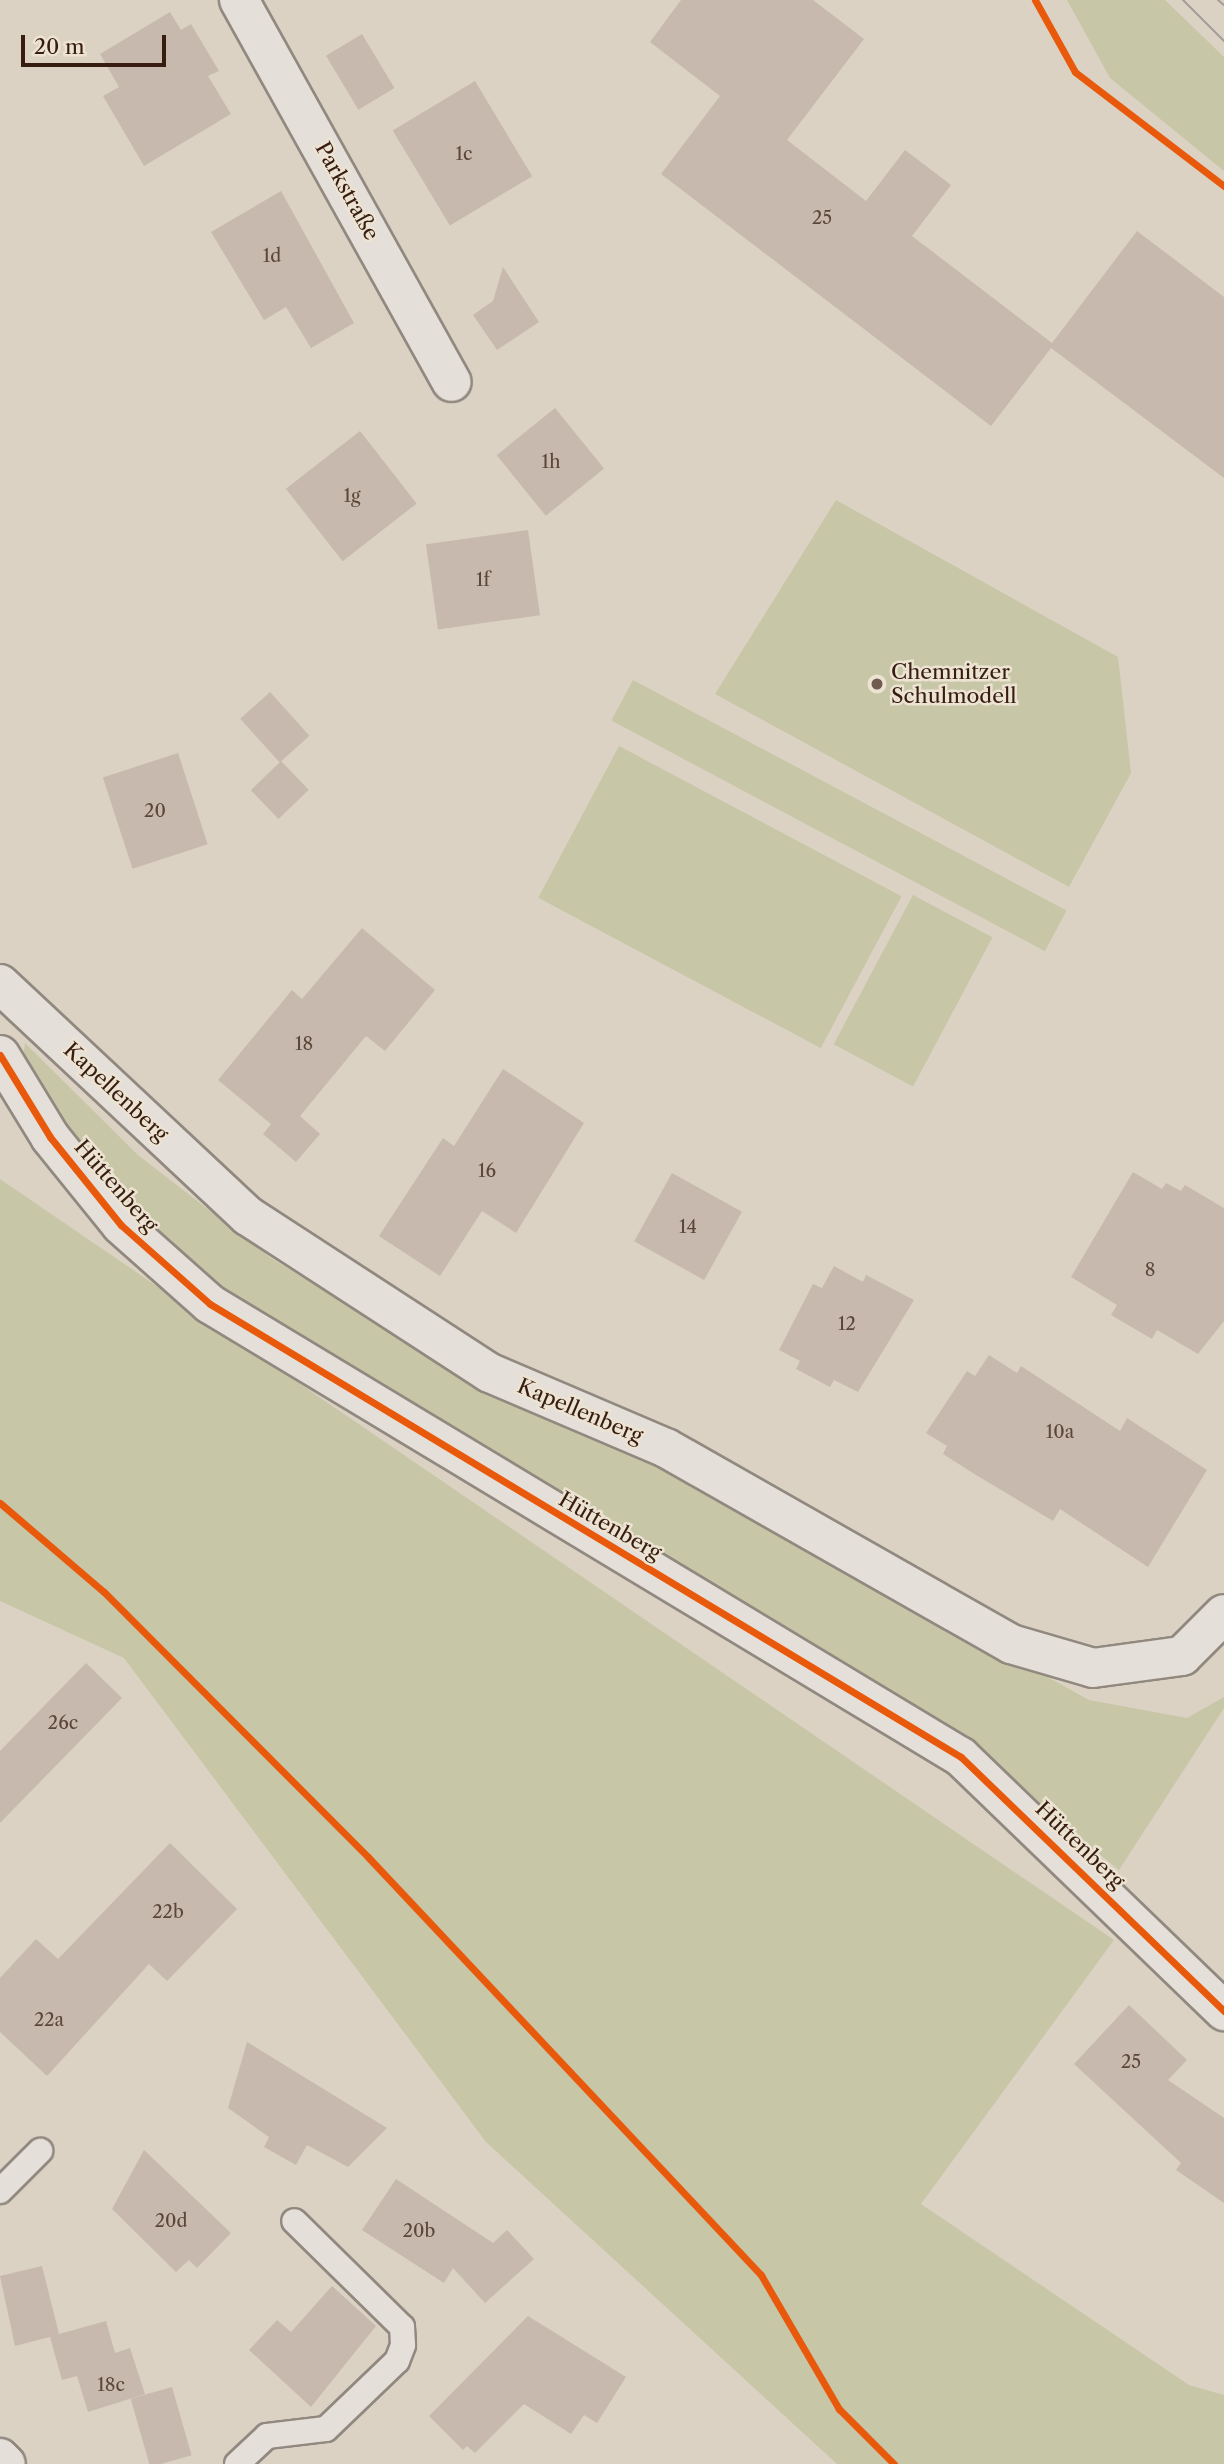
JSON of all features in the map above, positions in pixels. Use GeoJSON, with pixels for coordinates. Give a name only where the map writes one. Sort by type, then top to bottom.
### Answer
{"type":"FeatureCollection","features":[{"type":"Feature","properties":{"kind":"street","name":"Parkstraße"},"geometry":{"type":"LineString","coordinates":[[239,0],[452,382]]}},
{"type":"Feature","properties":{"kind":"street","name":"Kapellenberg"},"geometry":{"type":"LineString","coordinates":[[0,984],[248,1216],[490,1373],[666,1448],[1011,1644],[1093,1668],[1182,1656],[1224,1614]]}},
{"type":"Feature","properties":{"kind":"street","name":"Hüttenberg"},"geometry":{"type":"LineString","coordinates":[[0,1055],[50,1138],[121,1226],[210,1304],[961,1757],[1224,2011]]}},
{"type":"Feature","properties":{"kind":"street"},"geometry":{"type":"LineString","coordinates":[[0,2459],[6,2464]]}},
{"type":"Feature","properties":{"kind":"lane"},"geometry":{"type":"LineString","coordinates":[[0,2191],[40,2151]]}},
{"type":"Feature","properties":{"kind":"lane"},"geometry":{"type":"LineString","coordinates":[[237,2464],[267,2436],[326,2430],[397,2361],[403,2344],[401,2327],[294,2221]]}},
{"type":"Feature","properties":{"kind":"green space"},"geometry":{"type":"Polygon","coordinates":[[[1067,0],[1165,0],[1224,57],[1224,171],[1110,78],[1067,0]]]}},
{"type":"Feature","properties":{"kind":"green space"},"geometry":{"type":"Polygon","coordinates":[[[836,500],[1118,657],[1131,773],[1069,887],[715,694],[836,500]]]}},
{"type":"Feature","properties":{"kind":"green space"},"geometry":{"type":"Polygon","coordinates":[[[633,680],[1067,911],[1045,951],[611,721],[633,680]]]}},
{"type":"Feature","properties":{"kind":"green space"},"geometry":{"type":"Polygon","coordinates":[[[619,746],[902,896],[821,1048],[538,898],[619,746]]]}},
{"type":"Feature","properties":{"kind":"green space"},"geometry":{"type":"Polygon","coordinates":[[[913,895],[992,937],[913,1086],[834,1044],[913,895]]]}},
{"type":"Feature","properties":{"kind":"green space"},"geometry":{"type":"Polygon","coordinates":[[[25,1043],[138,1155],[271,1258],[469,1380],[674,1470],[1089,1700],[1187,1718],[1224,1697],[1224,1708],[1119,1870],[969,1750],[249,1313],[132,1211],[21,1074],[25,1043]]]}},
{"type":"Feature","properties":{"kind":"green space"},"geometry":{"type":"Polygon","coordinates":[[[0,1179],[1114,1940],[921,2204],[1189,2385],[1224,2395],[1224,2464],[837,2464],[486,2142],[124,1658],[0,1601],[0,1179]]]}},
{"type":"Feature","properties":{"kind":"building"},"geometry":{"type":"Polygon","coordinates":[[[681,0],[813,0],[864,39],[787,140],[866,201],[905,150],[951,185],[912,236],[1052,343],[1137,231],[1224,297],[1224,478],[1051,348],[991,426],[661,174],[720,96],[650,42],[681,0]]]}},
{"type":"Feature","properties":{"kind":"building"},"geometry":{"type":"Polygon","coordinates":[[[170,12],[181,30],[191,24],[219,71],[208,76],[231,114],[144,166],[103,96],[119,87],[100,54],[170,12]]]}},
{"type":"Feature","properties":{"kind":"building"},"geometry":{"type":"Polygon","coordinates":[[[362,34],[394,88],[358,110],[326,56],[362,34]]]}},
{"type":"Feature","properties":{"kind":"building"},"geometry":{"type":"Polygon","coordinates":[[[475,81],[532,176],[450,226],[393,130],[475,81]]]}},
{"type":"Feature","properties":{"kind":"building"},"geometry":{"type":"Polygon","coordinates":[[[281,191],[354,323],[311,348],[286,307],[264,320],[211,232],[281,191]]]}},
{"type":"Feature","properties":{"kind":"building"},"geometry":{"type":"Polygon","coordinates":[[[503,267],[539,322],[497,350],[473,315],[493,301],[503,267]]]}},
{"type":"Feature","properties":{"kind":"building"},"geometry":{"type":"Polygon","coordinates":[[[555,408],[604,469],[546,516],[497,455],[555,408]]]}},
{"type":"Feature","properties":{"kind":"building"},"geometry":{"type":"Polygon","coordinates":[[[360,431],[417,503],[343,561],[286,489],[360,431]]]}},
{"type":"Feature","properties":{"kind":"building"},"geometry":{"type":"Polygon","coordinates":[[[528,530],[540,615],[438,629],[426,544],[528,530]]]}},
{"type":"Feature","properties":{"kind":"building"},"geometry":{"type":"Polygon","coordinates":[[[270,692],[309,736],[280,763],[240,719],[270,692]]]}},
{"type":"Feature","properties":{"kind":"building"},"geometry":{"type":"Polygon","coordinates":[[[178,753],[208,844],[133,869],[103,777],[178,753]]]}},
{"type":"Feature","properties":{"kind":"building"},"geometry":{"type":"Polygon","coordinates":[[[281,761],[309,790],[279,819],[251,790],[281,761]]]}},
{"type":"Feature","properties":{"kind":"building"},"geometry":{"type":"Polygon","coordinates":[[[362,928],[435,990],[385,1051],[366,1036],[300,1116],[320,1134],[296,1162],[263,1134],[271,1124],[218,1080],[292,990],[302,999],[362,928]]]}},
{"type":"Feature","properties":{"kind":"building"},"geometry":{"type":"Polygon","coordinates":[[[503,1069],[584,1123],[516,1233],[482,1211],[440,1276],[379,1236],[443,1138],[454,1146],[503,1069]]]}},
{"type":"Feature","properties":{"kind":"building"},"geometry":{"type":"Polygon","coordinates":[[[1133,1172],[1162,1189],[1166,1183],[1181,1191],[1185,1185],[1224,1208],[1224,1321],[1198,1354],[1157,1330],[1152,1339],[1111,1315],[1117,1305],[1071,1277],[1133,1172]]]}},
{"type":"Feature","properties":{"kind":"building"},"geometry":{"type":"Polygon","coordinates":[[[672,1173],[742,1212],[704,1280],[634,1241],[672,1173]]]}},
{"type":"Feature","properties":{"kind":"building"},"geometry":{"type":"Polygon","coordinates":[[[834,1266],[863,1282],[866,1275],[914,1300],[858,1392],[834,1380],[830,1387],[796,1369],[800,1361],[779,1350],[813,1284],[822,1288],[834,1266]]]}},
{"type":"Feature","properties":{"kind":"building"},"geometry":{"type":"Polygon","coordinates":[[[989,1355],[1017,1373],[1021,1366],[1120,1431],[1127,1418],[1207,1470],[1148,1567],[1060,1509],[1053,1521],[976,1475],[943,1454],[947,1446],[926,1433],[967,1371],[975,1376],[989,1355]]]}},
{"type":"Feature","properties":{"kind":"building"},"geometry":{"type":"Polygon","coordinates":[[[86,1663],[122,1698],[0,1823],[0,1751],[86,1663]]]}},
{"type":"Feature","properties":{"kind":"building"},"geometry":{"type":"Polygon","coordinates":[[[170,1843],[237,1909],[167,1981],[149,1964],[47,2076],[0,2032],[0,1978],[36,1939],[58,1959],[170,1843]]]}},
{"type":"Feature","properties":{"kind":"building"},"geometry":{"type":"Polygon","coordinates":[[[1129,2005],[1187,2060],[1168,2080],[1224,2118],[1224,2203],[1176,2170],[1181,2163],[1074,2064],[1129,2005]]]}},
{"type":"Feature","properties":{"kind":"building"},"geometry":{"type":"Polygon","coordinates":[[[247,2042],[387,2128],[348,2167],[307,2145],[296,2165],[264,2147],[269,2137],[228,2108],[247,2042]]]}},
{"type":"Feature","properties":{"kind":"building"},"geometry":{"type":"Polygon","coordinates":[[[144,2150],[231,2233],[197,2268],[189,2260],[176,2272],[112,2209],[144,2150]]]}},
{"type":"Feature","properties":{"kind":"building"},"geometry":{"type":"Polygon","coordinates":[[[396,2179],[493,2243],[507,2230],[534,2259],[485,2303],[453,2268],[444,2283],[362,2230],[396,2179]]]}},
{"type":"Feature","properties":{"kind":"building"},"geometry":{"type":"Polygon","coordinates":[[[42,2266],[59,2334],[106,2321],[115,2353],[130,2348],[145,2394],[88,2412],[77,2376],[62,2380],[50,2337],[15,2346],[0,2276],[42,2266]]]}},
{"type":"Feature","properties":{"kind":"building"},"geometry":{"type":"Polygon","coordinates":[[[332,2286],[376,2326],[311,2407],[249,2350],[277,2320],[291,2332],[332,2286]]]}},
{"type":"Feature","properties":{"kind":"building"},"geometry":{"type":"Polygon","coordinates":[[[528,2316],[626,2377],[597,2423],[584,2415],[571,2434],[524,2404],[475,2453],[467,2446],[463,2450],[429,2416],[528,2316]]]}},
{"type":"Feature","properties":{"kind":"building"},"geometry":{"type":"Polygon","coordinates":[[[172,2387],[192,2455],[161,2464],[149,2464],[131,2399],[172,2387]]]}},
{"type":"Feature","properties":{"kind":"tram line"},"geometry":{"type":"LineString","coordinates":[[1183,0],[1224,41]]}},
{"type":"Feature","properties":{"kind":"tram line"},"geometry":{"type":"LineString","coordinates":[[1218,0],[1224,5]]}},
{"type":"Feature","properties":{"kind":"cycle path"},"geometry":{"type":"LineString","coordinates":[[1035,0],[1075,72],[1224,186]]}},
{"type":"Feature","properties":{"kind":"cycle path"},"geometry":{"type":"LineString","coordinates":[[0,1055],[50,1137],[121,1225],[210,1304],[961,1757],[1224,2011]]}},
{"type":"Feature","properties":{"kind":"cycle path"},"geometry":{"type":"LineString","coordinates":[[0,1503],[104,1592],[368,1857],[761,2275],[839,2409],[894,2464]]}},
{"type":"Feature","properties":{"kind":"place","name":"Chemnitzer Schulmodell"},"geometry":{"type":"Point","coordinates":[877,684]}}]}
